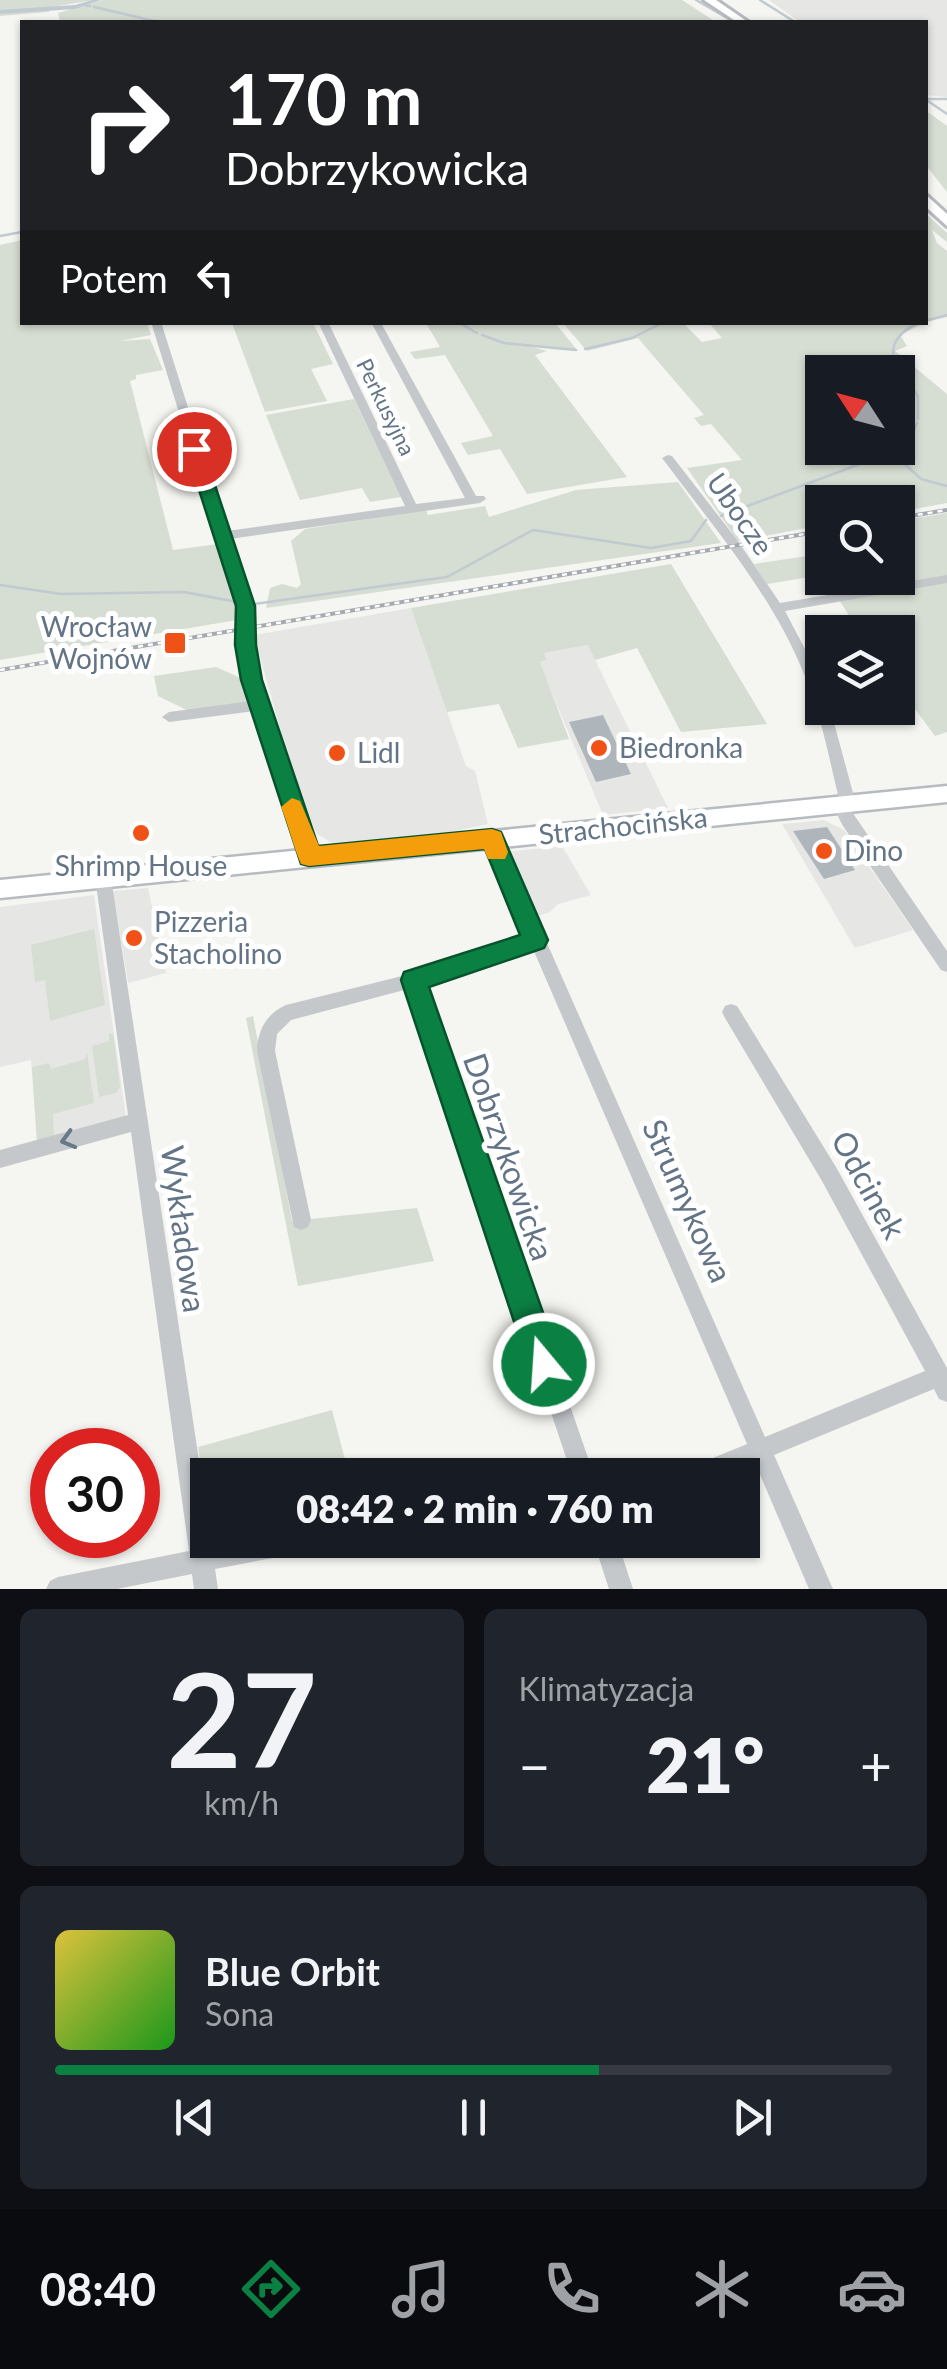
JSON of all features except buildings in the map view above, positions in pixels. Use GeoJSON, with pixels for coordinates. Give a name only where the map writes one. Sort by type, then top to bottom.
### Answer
{"type":"FeatureCollection","features":[{"type":"Feature","properties":{"kind":"main road"},"geometry":{"type":"LineString","coordinates":[[708,0],[740,20]]}},
{"type":"Feature","properties":{"kind":"main road"},"geometry":{"type":"LineString","coordinates":[[928,201],[947,222]]}},
{"type":"Feature","properties":{"kind":"main road","name":"Strachocińska"},"geometry":{"type":"LineString","coordinates":[[0,889],[947,794]]}},
{"type":"Feature","properties":{"kind":"street"},"geometry":{"type":"LineString","coordinates":[[157,325],[246,606],[247,655],[309,857]]}},
{"type":"Feature","properties":{"kind":"street","name":"Perkusyjna"},"geometry":{"type":"LineString","coordinates":[[324,325],[412,508]]}},
{"type":"Feature","properties":{"kind":"street","name":"Perkusyjna"},"geometry":{"type":"LineString","coordinates":[[221,536],[476,500],[377,325]]}},
{"type":"Feature","properties":{"kind":"street","name":"Ubocze"},"geometry":{"type":"LineString","coordinates":[[668,458],[805,658]]}},
{"type":"Feature","properties":{"kind":"street"},"geometry":{"type":"LineString","coordinates":[[774,608],[947,579]]}},
{"type":"Feature","properties":{"kind":"street"},"geometry":{"type":"LineString","coordinates":[[169,717],[260,705]]}},
{"type":"Feature","properties":{"kind":"street","name":"Ubocze"},"geometry":{"type":"LineString","coordinates":[[827,725],[848,822],[947,965]]}},
{"type":"Feature","properties":{"kind":"street","name":"Strumykowa"},"geometry":{"type":"LineString","coordinates":[[492,839],[822,1589]]}},
{"type":"Feature","properties":{"kind":"street","name":"Wykładowa"},"geometry":{"type":"LineString","coordinates":[[103,877],[206,1589]]}},
{"type":"Feature","properties":{"kind":"street"},"geometry":{"type":"LineString","coordinates":[[301,1220],[266,1036],[286,1013],[414,980],[535,940]]}},
{"type":"Feature","properties":{"kind":"street","name":"Dobrzykowicka"},"geometry":{"type":"LineString","coordinates":[[414,980],[577,1458]]}},
{"type":"Feature","properties":{"kind":"street","name":"Odcinek"},"geometry":{"type":"LineString","coordinates":[[730,1012],[829,1174],[943,1384]]}},
{"type":"Feature","properties":{"kind":"street"},"geometry":{"type":"LineString","coordinates":[[0,1159],[137,1121]]}},
{"type":"Feature","properties":{"kind":"street"},"geometry":{"type":"LineString","coordinates":[[741,1458],[943,1384]]}},
{"type":"Feature","properties":{"kind":"street"},"geometry":{"type":"LineString","coordinates":[[58,1589],[207,1558]]}},
{"type":"Feature","properties":{"kind":"street"},"geometry":{"type":"LineString","coordinates":[[610,1558],[621,1589]]}},
{"type":"Feature","properties":{"kind":"shaded area"},"geometry":{"type":"Polygon","coordinates":[[[0,0],[94,0],[52,7],[49,12],[0,16],[0,0]]]}},
{"type":"Feature","properties":{"kind":"shaded area"},"geometry":{"type":"Polygon","coordinates":[[[103,0],[682,0],[713,20],[60,20],[58,13],[103,0]]]}},
{"type":"Feature","properties":{"kind":"shaded area"},"geometry":{"type":"Polygon","coordinates":[[[769,0],[947,0],[947,97],[928,95],[928,20],[797,20],[769,0]]]}},
{"type":"Feature","properties":{"kind":"shaded area"},"geometry":{"type":"Polygon","coordinates":[[[928,112],[947,126],[947,192],[928,168],[928,112]]]}},
{"type":"Feature","properties":{"kind":"shaded area"},"geometry":{"type":"Polygon","coordinates":[[[928,216],[947,233],[947,242],[932,230],[937,243],[947,251],[947,317],[928,321],[928,216]]]}},
{"type":"Feature","properties":{"kind":"shaded area"},"geometry":{"type":"Polygon","coordinates":[[[20,240],[20,325],[148,325],[151,335],[120,341],[150,339],[163,370],[136,375],[130,381],[173,550],[218,544],[235,597],[237,620],[0,660],[0,245],[20,240]]]}},
{"type":"Feature","properties":{"kind":"shaded area"},"geometry":{"type":"Polygon","coordinates":[[[233,325],[314,325],[333,364],[311,369],[327,401],[265,412],[233,325]]]}},
{"type":"Feature","properties":{"kind":"shaded area"},"geometry":{"type":"Polygon","coordinates":[[[427,325],[557,325],[578,351],[529,346],[547,351],[535,355],[627,477],[527,494],[500,449],[468,455],[461,443],[493,436],[445,355],[415,359],[410,352],[440,347],[427,325]]]}},
{"type":"Feature","properties":{"kind":"shaded area"},"geometry":{"type":"Polygon","coordinates":[[[565,325],[685,325],[702,342],[722,338],[711,325],[920,325],[900,335],[907,346],[895,351],[900,355],[805,355],[805,465],[915,465],[915,368],[947,394],[947,503],[915,509],[915,485],[805,485],[805,528],[738,541],[687,468],[742,460],[711,424],[701,426],[694,418],[704,415],[638,338],[587,351],[565,325]]]}},
{"type":"Feature","properties":{"kind":"shaded area"},"geometry":{"type":"Polygon","coordinates":[[[354,399],[401,497],[370,502],[362,488],[300,500],[266,415],[354,399]]]}},
{"type":"Feature","properties":{"kind":"shaded area"},"geometry":{"type":"Polygon","coordinates":[[[678,482],[721,543],[266,608],[270,588],[282,584],[297,588],[301,584],[291,541],[305,529],[426,510],[428,515],[485,506],[489,517],[576,490],[678,482]]]}},
{"type":"Feature","properties":{"kind":"shaded area"},"geometry":{"type":"Polygon","coordinates":[[[947,513],[947,576],[915,582],[915,518],[947,513]]]}},
{"type":"Feature","properties":{"kind":"shaded area"},"geometry":{"type":"Polygon","coordinates":[[[805,556],[805,578],[767,584],[754,564],[805,556]]]}},
{"type":"Feature","properties":{"kind":"shaded area"},"geometry":{"type":"Polygon","coordinates":[[[671,564],[767,724],[681,732],[637,648],[595,660],[588,645],[544,653],[546,660],[540,662],[569,739],[518,748],[499,704],[447,712],[411,608],[671,564]]]}},
{"type":"Feature","properties":{"kind":"shaded area"},"geometry":{"type":"Polygon","coordinates":[[[947,582],[947,732],[935,736],[915,709],[915,615],[849,615],[839,600],[869,595],[915,595],[915,587],[947,582]]]}},
{"type":"Feature","properties":{"kind":"shaded area"},"geometry":{"type":"Polygon","coordinates":[[[411,608],[466,766],[475,771],[488,824],[441,834],[332,843],[317,834],[300,800],[254,635],[411,608]]]}},
{"type":"Feature","properties":{"kind":"shaded area"},"geometry":{"type":"Polygon","coordinates":[[[588,645],[668,808],[603,815],[539,662],[543,653],[588,645]]]}},
{"type":"Feature","properties":{"kind":"shaded area"},"geometry":{"type":"Polygon","coordinates":[[[216,667],[243,679],[249,703],[191,712],[158,696],[154,676],[216,667]]]}},
{"type":"Feature","properties":{"kind":"shaded area"},"geometry":{"type":"Polygon","coordinates":[[[824,820],[844,830],[913,930],[855,948],[782,824],[824,820]]]}},
{"type":"Feature","properties":{"kind":"shaded area"},"geometry":{"type":"Polygon","coordinates":[[[562,846],[591,895],[558,904],[550,912],[535,917],[505,852],[562,846]]]}},
{"type":"Feature","properties":{"kind":"shaded area"},"geometry":{"type":"Polygon","coordinates":[[[148,888],[166,973],[128,983],[113,891],[148,888]]]}},
{"type":"Feature","properties":{"kind":"shaded area"},"geometry":{"type":"Polygon","coordinates":[[[94,895],[126,1117],[37,1143],[31,1060],[0,1067],[0,907],[94,895]]]}},
{"type":"Feature","properties":{"kind":"shaded area"},"geometry":{"type":"Polygon","coordinates":[[[94,929],[105,1005],[50,1021],[45,980],[35,982],[31,945],[94,929]]]}},
{"type":"Feature","properties":{"kind":"shaded area"},"geometry":{"type":"Polygon","coordinates":[[[253,1016],[292,1221],[417,1208],[434,1261],[298,1286],[246,1018],[253,1016]]]}},
{"type":"Feature","properties":{"kind":"shaded area"},"geometry":{"type":"Polygon","coordinates":[[[113,1033],[120,1087],[116,1093],[99,1097],[92,1046],[109,1041],[109,1034],[113,1033]]]}},
{"type":"Feature","properties":{"kind":"shaded area"},"geometry":{"type":"Polygon","coordinates":[[[87,1052],[94,1103],[53,1114],[54,1138],[37,1143],[32,1067],[49,1063],[51,1069],[85,1059],[87,1052]]]}},
{"type":"Feature","properties":{"kind":"shaded area"},"geometry":{"type":"Polygon","coordinates":[[[332,1410],[345,1458],[200,1458],[198,1447],[332,1410]]]}},
{"type":"Feature","properties":{"kind":"waterway"},"geometry":{"type":"LineString","coordinates":[[0,12],[75,7],[98,0]]}},
{"type":"Feature","properties":{"kind":"waterway"},"geometry":{"type":"LineString","coordinates":[[696,0],[731,20]]}},
{"type":"Feature","properties":{"kind":"waterway"},"geometry":{"type":"LineString","coordinates":[[760,0],[792,20]]}},
{"type":"Feature","properties":{"kind":"waterway"},"geometry":{"type":"LineString","coordinates":[[85,5],[90,6]]}},
{"type":"Feature","properties":{"kind":"waterway"},"geometry":{"type":"LineString","coordinates":[[94,7],[150,20]]}},
{"type":"Feature","properties":{"kind":"waterway"},"geometry":{"type":"LineString","coordinates":[[928,99],[947,99]]}},
{"type":"Feature","properties":{"kind":"waterway"},"geometry":{"type":"LineString","coordinates":[[928,101],[947,114]]}},
{"type":"Feature","properties":{"kind":"waterway"},"geometry":{"type":"LineString","coordinates":[[0,236],[20,232]]}},
{"type":"Feature","properties":{"kind":"waterway"},"geometry":{"type":"LineString","coordinates":[[929,320],[947,315]]}},
{"type":"Feature","properties":{"kind":"waterway"},"geometry":{"type":"LineString","coordinates":[[463,325],[477,333]]}},
{"type":"Feature","properties":{"kind":"waterway"},"geometry":{"type":"LineString","coordinates":[[585,349],[632,338],[658,325]]}},
{"type":"Feature","properties":{"kind":"waterway"},"geometry":{"type":"LineString","coordinates":[[893,355],[898,339],[915,325]]}},
{"type":"Feature","properties":{"kind":"waterway"},"geometry":{"type":"LineString","coordinates":[[482,335],[504,343],[576,350]]}},
{"type":"Feature","properties":{"kind":"waterway"},"geometry":{"type":"LineString","coordinates":[[915,392],[918,419]]}},
{"type":"Feature","properties":{"kind":"waterway"},"geometry":{"type":"LineString","coordinates":[[721,516],[892,452],[910,439],[917,423]]}},
{"type":"Feature","properties":{"kind":"waterway"},"geometry":{"type":"LineString","coordinates":[[906,465],[921,479],[947,486]]}},
{"type":"Feature","properties":{"kind":"waterway"},"geometry":{"type":"LineString","coordinates":[[254,604],[447,577],[533,530],[651,548],[691,541],[706,520]]}},
{"type":"Feature","properties":{"kind":"waterway"},"geometry":{"type":"LineString","coordinates":[[0,585],[61,594],[184,592],[237,602]]}},
{"type":"Feature","properties":{"kind":"railway"},"geometry":{"type":"LineString","coordinates":[[915,515],[947,510]]}},
{"type":"Feature","properties":{"kind":"railway"},"geometry":{"type":"LineString","coordinates":[[0,670],[805,534]]}},
{"type":"Feature","properties":{"kind":"slow traffic"},"geometry":{"type":"LineString","coordinates":[[292,807],[309,857],[492,839],[496,852]]}},
{"type":"Feature","properties":{"kind":"place","name":"Wrocław Wojnów"},"geometry":{"type":"Point","coordinates":[175,643]}},
{"type":"Feature","properties":{"kind":"place","name":"Biedronka"},"geometry":{"type":"Point","coordinates":[599,748]}},
{"type":"Feature","properties":{"kind":"place","name":"Lidl"},"geometry":{"type":"Point","coordinates":[337,753]}},
{"type":"Feature","properties":{"kind":"place","name":"Shrimp House"},"geometry":{"type":"Point","coordinates":[141,833]}},
{"type":"Feature","properties":{"kind":"place","name":"Dino"},"geometry":{"type":"Point","coordinates":[824,851]}},
{"type":"Feature","properties":{"kind":"place","name":"Pizzeria Stacholino"},"geometry":{"type":"Point","coordinates":[134,938]}},
{"type":"Feature","properties":{"kind":"route"},"geometry":{"type":"LineString","coordinates":[[194,449],[246,606],[246,645],[252,680],[309,857],[492,839],[535,940],[414,980],[544,1364]]}}]}
